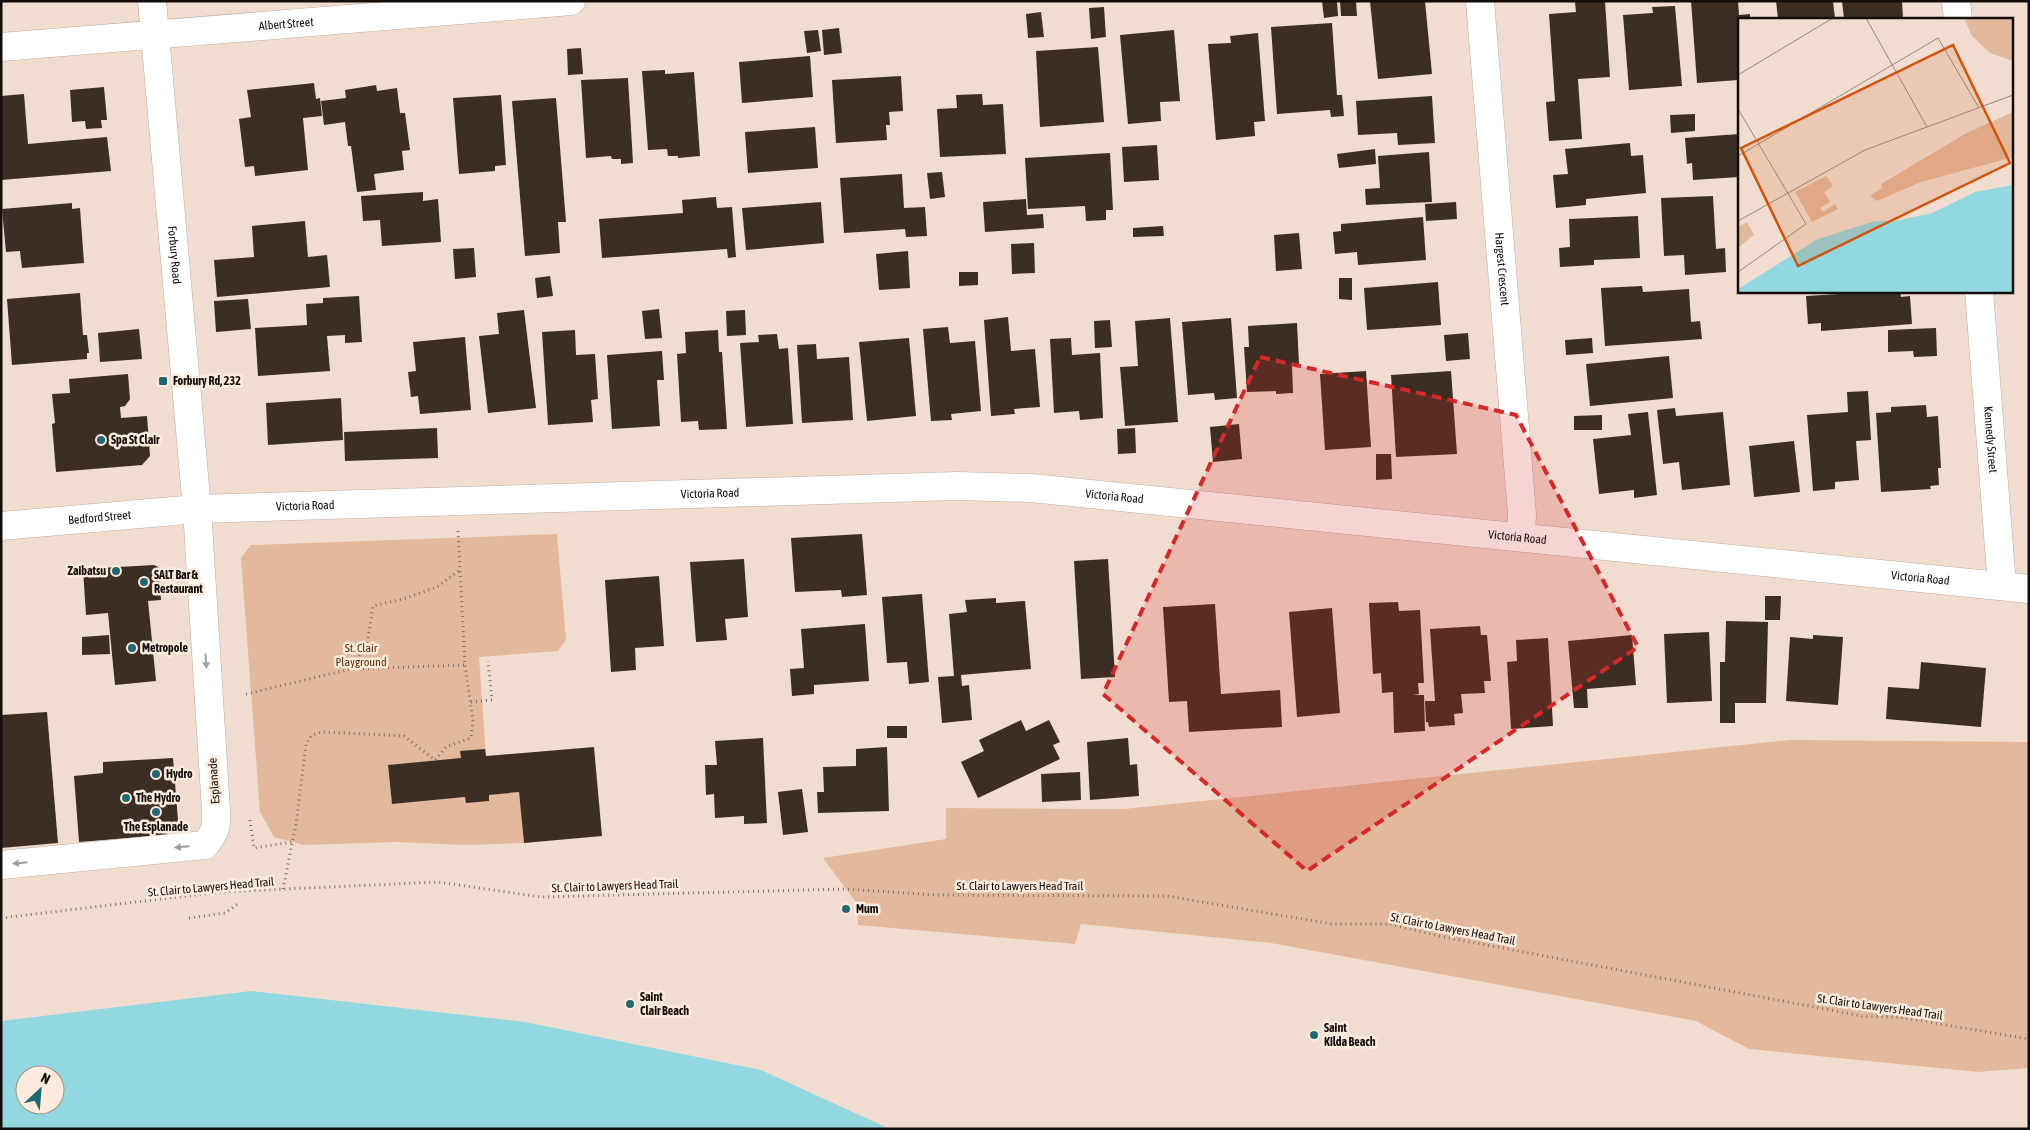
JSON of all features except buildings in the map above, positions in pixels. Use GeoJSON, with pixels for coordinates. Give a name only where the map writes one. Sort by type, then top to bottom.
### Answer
{"type":"FeatureCollection","features":[{"type":"Feature","properties":{"kind":"street","name":"Forbury Road"},"geometry":{"type":"LineString","coordinates":[[152,1],[197,509]]}},
{"type":"Feature","properties":{"kind":"street","name":"Albert Street"},"geometry":{"type":"LineString","coordinates":[[1,47],[571,1]]}},
{"type":"Feature","properties":{"kind":"street","name":"Hargest Crescent"},"geometry":{"type":"LineString","coordinates":[[1480,1],[1522,514],[1521,537]]}},
{"type":"Feature","properties":{"kind":"street"},"geometry":{"type":"LineString","coordinates":[[1956,1],[1958,18]]}},
{"type":"Feature","properties":{"kind":"street","name":"Kennedy Street"},"geometry":{"type":"LineString","coordinates":[[1979,292],[2002,586]]}},
{"type":"Feature","properties":{"kind":"street","name":"Victoria Road"},"geometry":{"type":"LineString","coordinates":[[197,509],[957,486],[1031,488],[2029,589]]}},
{"type":"Feature","properties":{"kind":"street","name":"Bedford Street"},"geometry":{"type":"LineString","coordinates":[[1,526],[197,509]]}},
{"type":"Feature","properties":{"kind":"street","name":"Esplanade"},"geometry":{"type":"LineString","coordinates":[[1,865],[205,845],[213,836],[217,823],[197,509]]}},
{"type":"Feature","properties":{"kind":"path"},"geometry":{"type":"LineString","coordinates":[[282,890],[296,824],[306,744],[312,734],[322,732],[404,736],[435,760],[446,747],[471,738],[473,721],[465,665],[456,500]]}},
{"type":"Feature","properties":{"kind":"path"},"geometry":{"type":"LineString","coordinates":[[352,669],[368,639],[373,606],[406,598],[437,587],[460,570]]}},
{"type":"Feature","properties":{"kind":"path"},"geometry":{"type":"LineString","coordinates":[[471,702],[492,700],[488,661]]}},
{"type":"Feature","properties":{"kind":"path"},"geometry":{"type":"LineString","coordinates":[[246,694],[352,669],[465,665]]}},
{"type":"Feature","properties":{"kind":"path"},"geometry":{"type":"LineString","coordinates":[[250,820],[254,848],[292,842]]}},
{"type":"Feature","properties":{"kind":"path","name":"St. Clair to Lawyers Head Trail"},"geometry":{"type":"LineString","coordinates":[[1,918],[220,892],[438,882],[541,897],[845,889],[935,894],[1167,896],[1332,924],[1390,924],[1439,936],[1862,1016],[1898,1017],[2029,1039]]}},
{"type":"Feature","properties":{"kind":"path"},"geometry":{"type":"LineString","coordinates":[[189,918],[225,913],[239,903]]}},
{"type":"Feature","properties":{"kind":"highlighted area"},"geometry":{"type":"Polygon","coordinates":[[[1260,357],[1516,415],[1638,647],[1307,871],[1103,694],[1260,357]]]}},
{"type":"Feature","properties":{"kind":"green space","name":"St. Clair Playground"},"geometry":{"type":"Polygon","coordinates":[[[557,534],[566,640],[558,651],[479,657],[486,756],[388,765],[392,804],[519,792],[524,843],[467,845],[396,842],[304,845],[274,837],[260,812],[241,558],[251,545],[557,534]]]}},
{"type":"Feature","properties":{"kind":"green space"},"geometry":{"type":"Polygon","coordinates":[[[1790,740],[2029,742],[2029,1068],[1978,1072],[1749,1049],[1696,1021],[1271,943],[1081,924],[1075,944],[858,925],[858,905],[823,858],[946,839],[946,808],[1124,809],[1790,740]]]}},
{"type":"Feature","properties":{"kind":"water"},"geometry":{"type":"Polygon","coordinates":[[[251,991],[525,1022],[761,1070],[890,1129],[1,1129],[1,1021],[251,991]]]}},
{"type":"Feature","properties":{"kind":"place","name":"Forbury Rd, 232"},"geometry":{"type":"Point","coordinates":[163,381]}},
{"type":"Feature","properties":{"kind":"place","name":"Spa St Clair"},"geometry":{"type":"Point","coordinates":[101,440]}},
{"type":"Feature","properties":{"kind":"place","name":"Zaibatsu"},"geometry":{"type":"Point","coordinates":[116,571]}},
{"type":"Feature","properties":{"kind":"place","name":"SALT Bar & Restaurant"},"geometry":{"type":"Point","coordinates":[144,582]}},
{"type":"Feature","properties":{"kind":"place","name":"Metropole"},"geometry":{"type":"Point","coordinates":[132,648]}},
{"type":"Feature","properties":{"kind":"place","name":"Hydro"},"geometry":{"type":"Point","coordinates":[156,774]}},
{"type":"Feature","properties":{"kind":"place","name":"The Hydro"},"geometry":{"type":"Point","coordinates":[126,798]}},
{"type":"Feature","properties":{"kind":"place","name":"The Esplanade"},"geometry":{"type":"Point","coordinates":[156,812]}},
{"type":"Feature","properties":{"kind":"place","name":"Mum"},"geometry":{"type":"Point","coordinates":[846,909]}},
{"type":"Feature","properties":{"kind":"place","name":"Saint Clair Beach"},"geometry":{"type":"Point","coordinates":[630,1004]}},
{"type":"Feature","properties":{"kind":"place","name":"Saint Kilda Beach"},"geometry":{"type":"Point","coordinates":[1314,1035]}}]}
